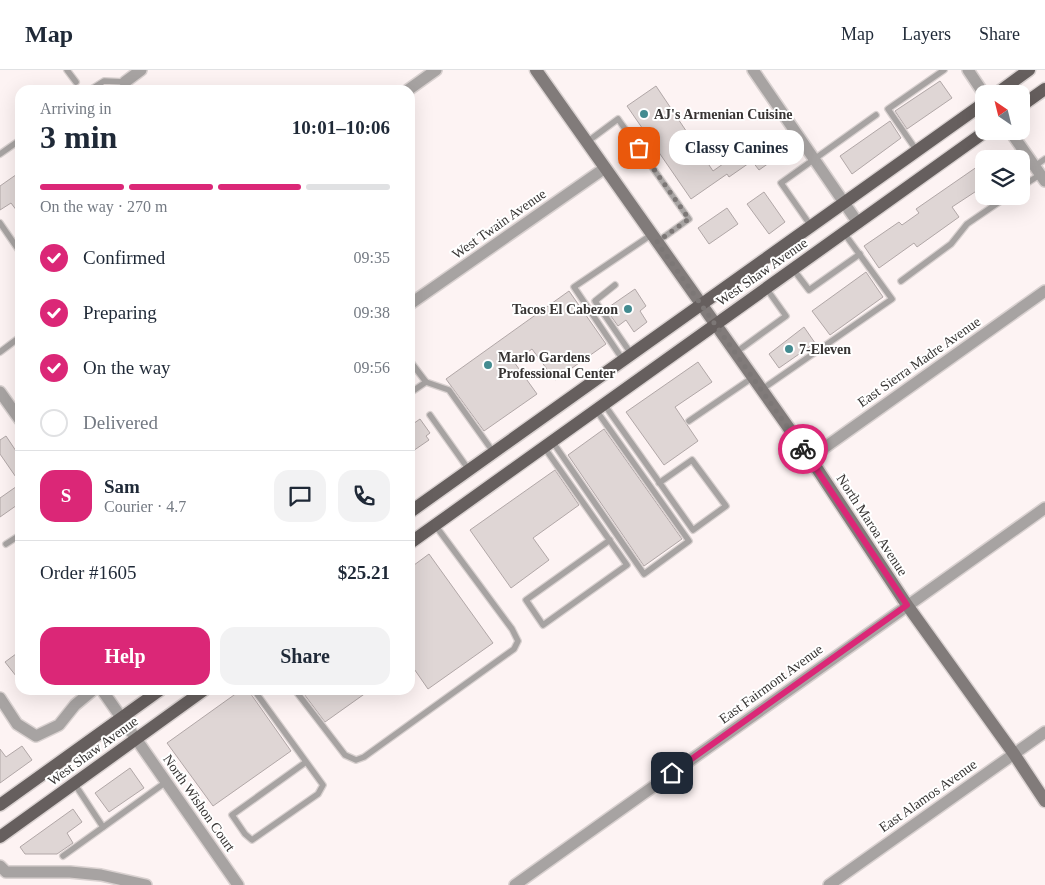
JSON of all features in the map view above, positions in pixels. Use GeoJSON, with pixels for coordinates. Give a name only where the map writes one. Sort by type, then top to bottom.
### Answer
{"type":"FeatureCollection","features":[{"type":"Feature","properties":{"kind":"main road","name":"North Maroa Avenue"},"geometry":{"type":"LineString","coordinates":[[536,70],[714,325],[810,458],[907,605],[1045,800]]}},
{"type":"Feature","properties":{"kind":"main road"},"geometry":{"type":"LineString","coordinates":[[1009,85],[1030,70]]}},
{"type":"Feature","properties":{"kind":"main road"},"geometry":{"type":"LineString","coordinates":[[1030,100],[1045,89]]}},
{"type":"Feature","properties":{"kind":"main road","name":"West Shaw Avenue"},"geometry":{"type":"LineString","coordinates":[[415,507],[494,453],[975,108]]}},
{"type":"Feature","properties":{"kind":"main road","name":"West Shaw Avenue"},"geometry":{"type":"LineString","coordinates":[[415,539],[975,139]]}},
{"type":"Feature","properties":{"kind":"main road","name":"West Shaw Avenue"},"geometry":{"type":"LineString","coordinates":[[0,805],[153,695]]}},
{"type":"Feature","properties":{"kind":"main road","name":"West Shaw Avenue"},"geometry":{"type":"LineString","coordinates":[[0,837],[197,695]]}},
{"type":"Feature","properties":{"kind":"street"},"geometry":{"type":"LineString","coordinates":[[125,82],[141,70]]}},
{"type":"Feature","properties":{"kind":"street"},"geometry":{"type":"LineString","coordinates":[[415,85],[436,70]]}},
{"type":"Feature","properties":{"kind":"street"},"geometry":{"type":"LineString","coordinates":[[753,70],[858,223]]}},
{"type":"Feature","properties":{"kind":"street"},"geometry":{"type":"LineString","coordinates":[[968,70],[978,85]]}},
{"type":"Feature","properties":{"kind":"street"},"geometry":{"type":"LineString","coordinates":[[1016,140],[1040,174]]}},
{"type":"Feature","properties":{"kind":"street","name":"West Twain Avenue"},"geometry":{"type":"LineString","coordinates":[[415,301],[605,168]]}},
{"type":"Feature","properties":{"kind":"street","name":"East Sierra Madre Avenue"},"geometry":{"type":"LineString","coordinates":[[810,458],[1045,291]]}},
{"type":"Feature","properties":{"kind":"street"},"geometry":{"type":"LineString","coordinates":[[0,392],[15,413]]}},
{"type":"Feature","properties":{"kind":"street","name":"East Fairmont Avenue"},"geometry":{"type":"LineString","coordinates":[[515,885],[1045,508]]}},
{"type":"Feature","properties":{"kind":"street"},"geometry":{"type":"LineString","coordinates":[[1,704],[17,724],[36,736],[59,725],[75,705],[87,695]]}},
{"type":"Feature","properties":{"kind":"street","name":"North Wishon Court"},"geometry":{"type":"LineString","coordinates":[[106,695],[238,885]]}},
{"type":"Feature","properties":{"kind":"street","name":"East Alamos Avenue"},"geometry":{"type":"LineString","coordinates":[[829,885],[1045,732]]}},
{"type":"Feature","properties":{"kind":"street"},"geometry":{"type":"LineString","coordinates":[[0,866],[6,872],[70,872],[146,885]]}},
{"type":"Feature","properties":{"kind":"lane"},"geometry":{"type":"LineString","coordinates":[[67,70],[76,82]]}},
{"type":"Feature","properties":{"kind":"lane"},"geometry":{"type":"LineString","coordinates":[[917,150],[888,109],[944,70]]}},
{"type":"Feature","properties":{"kind":"lane"},"geometry":{"type":"LineString","coordinates":[[98,85],[104,81],[125,82]]}},
{"type":"Feature","properties":{"kind":"lane"},"geometry":{"type":"LineString","coordinates":[[811,226],[781,183],[876,115]]}},
{"type":"Feature","properties":{"kind":"lane"},"geometry":{"type":"LineString","coordinates":[[587,142],[618,120],[689,219],[574,287],[627,357]]}},
{"type":"Feature","properties":{"kind":"lane"},"geometry":{"type":"LineString","coordinates":[[0,154],[15,144]]}},
{"type":"Feature","properties":{"kind":"lane"},"geometry":{"type":"LineString","coordinates":[[1040,174],[1045,159]]}},
{"type":"Feature","properties":{"kind":"lane"},"geometry":{"type":"LineString","coordinates":[[901,281],[950,244],[967,224],[995,205]]}},
{"type":"Feature","properties":{"kind":"lane"},"geometry":{"type":"LineString","coordinates":[[0,222],[15,244]]}},
{"type":"Feature","properties":{"kind":"lane"},"geometry":{"type":"LineString","coordinates":[[761,390],[892,299],[844,233]]}},
{"type":"Feature","properties":{"kind":"lane"},"geometry":{"type":"LineString","coordinates":[[793,269],[808,290],[860,254]]}},
{"type":"Feature","properties":{"kind":"lane"},"geometry":{"type":"LineString","coordinates":[[616,285],[596,301],[627,357]]}},
{"type":"Feature","properties":{"kind":"lane"},"geometry":{"type":"LineString","coordinates":[[735,353],[786,316],[766,288]]}},
{"type":"Feature","properties":{"kind":"lane"},"geometry":{"type":"LineString","coordinates":[[0,352],[15,341]]}},
{"type":"Feature","properties":{"kind":"lane"},"geometry":{"type":"LineString","coordinates":[[415,368],[426,382],[449,390],[494,453]]}},
{"type":"Feature","properties":{"kind":"lane"},"geometry":{"type":"LineString","coordinates":[[689,421],[752,378]]}},
{"type":"Feature","properties":{"kind":"lane"},"geometry":{"type":"LineString","coordinates":[[415,390],[426,382]]}},
{"type":"Feature","properties":{"kind":"lane"},"geometry":{"type":"LineString","coordinates":[[548,444],[644,574],[690,542],[600,407]]}},
{"type":"Feature","properties":{"kind":"lane"},"geometry":{"type":"LineString","coordinates":[[600,407],[659,482],[693,530],[726,506],[692,460],[659,482]]}},
{"type":"Feature","properties":{"kind":"lane"},"geometry":{"type":"LineString","coordinates":[[430,415],[469,470]]}},
{"type":"Feature","properties":{"kind":"lane"},"geometry":{"type":"LineString","coordinates":[[548,444],[627,565],[543,625],[526,600],[610,540]]}},
{"type":"Feature","properties":{"kind":"lane"},"geometry":{"type":"LineString","coordinates":[[300,695],[345,755],[356,760],[364,757],[514,648],[518,642],[512,629],[435,525]]}},
{"type":"Feature","properties":{"kind":"lane"},"geometry":{"type":"LineString","coordinates":[[6,544],[15,538]]}},
{"type":"Feature","properties":{"kind":"lane"},"geometry":{"type":"LineString","coordinates":[[258,695],[323,785],[318,794],[252,840],[245,834],[232,815],[306,762]]}},
{"type":"Feature","properties":{"kind":"lane"},"geometry":{"type":"LineString","coordinates":[[63,856],[166,782]]}},
{"type":"Feature","properties":{"kind":"lane"},"geometry":{"type":"LineString","coordinates":[[74,784],[103,827]]}},
{"type":"Feature","properties":{"kind":"building"},"geometry":{"type":"Polygon","coordinates":[[[940,81],[952,98],[907,129],[895,111],[940,81]]]}},
{"type":"Feature","properties":{"kind":"building"},"geometry":{"type":"Polygon","coordinates":[[[656,86],[713,171],[764,135],[779,156],[759,170],[752,161],[729,177],[727,174],[691,199],[627,106],[656,86]]]}},
{"type":"Feature","properties":{"kind":"building"},"geometry":{"type":"Polygon","coordinates":[[[890,121],[901,138],[852,174],[840,156],[890,121]]]}},
{"type":"Feature","properties":{"kind":"building"},"geometry":{"type":"Polygon","coordinates":[[[975,168],[975,192],[952,207],[959,217],[917,247],[914,243],[879,268],[864,246],[899,222],[902,225],[919,213],[916,209],[975,168]]]}},
{"type":"Feature","properties":{"kind":"building"},"geometry":{"type":"Polygon","coordinates":[[[15,176],[15,208],[11,203],[0,210],[0,186],[15,176]]]}},
{"type":"Feature","properties":{"kind":"building"},"geometry":{"type":"Polygon","coordinates":[[[764,192],[785,222],[769,234],[747,204],[764,192]]]}},
{"type":"Feature","properties":{"kind":"building"},"geometry":{"type":"Polygon","coordinates":[[[727,208],[738,224],[709,244],[698,228],[727,208]]]}},
{"type":"Feature","properties":{"kind":"building"},"geometry":{"type":"Polygon","coordinates":[[[866,272],[883,297],[830,335],[812,311],[866,272]]]}},
{"type":"Feature","properties":{"kind":"building"},"geometry":{"type":"Polygon","coordinates":[[[635,289],[646,306],[640,311],[647,322],[634,332],[626,320],[618,326],[606,309],[635,289]]]}},
{"type":"Feature","properties":{"kind":"building","name":"Marlo Gardens Professional Center"},"geometry":{"type":"Polygon","coordinates":[[[569,291],[606,344],[555,380],[532,349],[514,362],[537,394],[484,431],[446,379],[569,291]]]}},
{"type":"Feature","properties":{"kind":"building"},"geometry":{"type":"Polygon","coordinates":[[[804,327],[815,343],[779,368],[769,354],[804,327]]]}},
{"type":"Feature","properties":{"kind":"building"},"geometry":{"type":"Polygon","coordinates":[[[698,362],[712,382],[675,407],[698,441],[664,465],[626,412],[698,362]]]}},
{"type":"Feature","properties":{"kind":"building"},"geometry":{"type":"Polygon","coordinates":[[[420,419],[430,433],[426,436],[429,440],[415,450],[415,422],[420,419]]]}},
{"type":"Feature","properties":{"kind":"building"},"geometry":{"type":"Polygon","coordinates":[[[604,429],[682,539],[644,566],[568,455],[604,429]]]}},
{"type":"Feature","properties":{"kind":"building"},"geometry":{"type":"Polygon","coordinates":[[[6,436],[15,450],[15,476],[0,454],[0,440],[6,436]]]}},
{"type":"Feature","properties":{"kind":"building"},"geometry":{"type":"Polygon","coordinates":[[[555,470],[579,505],[533,538],[549,560],[511,588],[470,530],[555,470]]]}},
{"type":"Feature","properties":{"kind":"building"},"geometry":{"type":"Polygon","coordinates":[[[15,488],[15,506],[0,517],[0,498],[15,488]]]}},
{"type":"Feature","properties":{"kind":"building"},"geometry":{"type":"Polygon","coordinates":[[[429,554],[493,643],[428,689],[415,670],[415,564],[429,554]]]}},
{"type":"Feature","properties":{"kind":"building"},"geometry":{"type":"Polygon","coordinates":[[[15,655],[15,675],[5,662],[15,655]]]}},
{"type":"Feature","properties":{"kind":"building"},"geometry":{"type":"Polygon","coordinates":[[[234,695],[252,695],[291,751],[213,806],[167,743],[234,695]]]}},
{"type":"Feature","properties":{"kind":"building"},"geometry":{"type":"Polygon","coordinates":[[[305,695],[363,695],[325,722],[305,695]]]}},
{"type":"Feature","properties":{"kind":"building"},"geometry":{"type":"Polygon","coordinates":[[[22,746],[32,760],[0,783],[0,749],[6,757],[22,746]]]}},
{"type":"Feature","properties":{"kind":"building"},"geometry":{"type":"Polygon","coordinates":[[[130,768],[144,788],[109,812],[95,793],[130,768]]]}},
{"type":"Feature","properties":{"kind":"building"},"geometry":{"type":"Polygon","coordinates":[[[73,809],[82,822],[67,833],[73,843],[57,854],[25,854],[20,847],[73,809]]]}},
{"type":"Feature","properties":{"kind":"way so far"},"geometry":{"type":"LineString","coordinates":[[639,148],[689,219],[657,242],[803,449]]}},
{"type":"Feature","properties":{"kind":"place","name":"AJ's Armenian Cuisine"},"geometry":{"type":"Point","coordinates":[644,114]}},
{"type":"Feature","properties":{"kind":"place","name":"Classy Canines"},"geometry":{"type":"Point","coordinates":[639,148]}},
{"type":"Feature","properties":{"kind":"place","name":"Tacos El Cabezon"},"geometry":{"type":"Point","coordinates":[628,309]}},
{"type":"Feature","properties":{"kind":"place","name":"7-Eleven"},"geometry":{"type":"Point","coordinates":[789,349]}},
{"type":"Feature","properties":{"kind":"place","name":"Marlo Gardens Professional Center"},"geometry":{"type":"Point","coordinates":[488,365]}},
{"type":"Feature","properties":{"kind":"route"},"geometry":{"type":"LineString","coordinates":[[672,773],[907,605],[803,449]]}}]}
